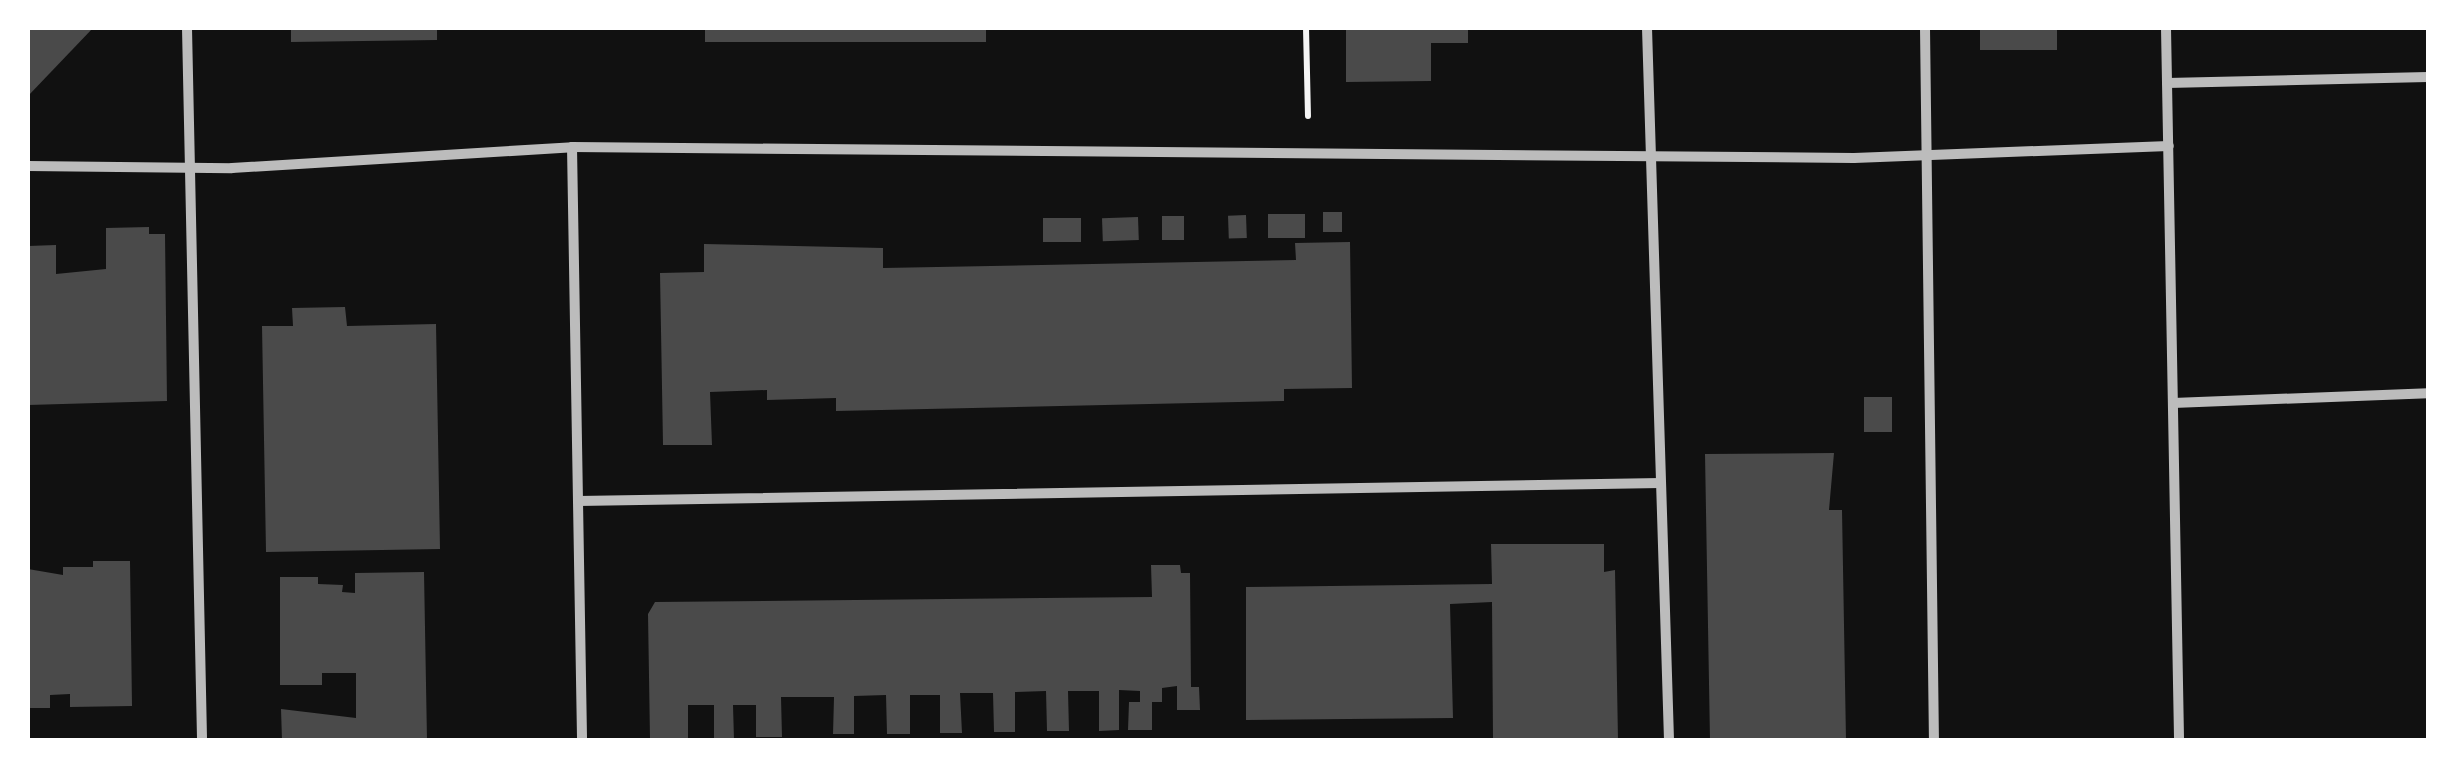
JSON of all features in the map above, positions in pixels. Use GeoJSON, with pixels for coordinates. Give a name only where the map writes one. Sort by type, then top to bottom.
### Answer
{"type":"FeatureCollection","features":[{"type":"Feature","properties":{"kind":"street"},"geometry":{"type":"LineString","coordinates":[[188,28],[202,740]]}},
{"type":"Feature","properties":{"kind":"street"},"geometry":{"type":"LineString","coordinates":[[1647,28],[1669,740]]}},
{"type":"Feature","properties":{"kind":"street"},"geometry":{"type":"LineString","coordinates":[[1925,28],[1934,740]]}},
{"type":"Feature","properties":{"kind":"street"},"geometry":{"type":"LineString","coordinates":[[2166,28],[2178,740]]}},
{"type":"Feature","properties":{"kind":"street"},"geometry":{"type":"LineString","coordinates":[[2167,82],[2428,77]]}},
{"type":"Feature","properties":{"kind":"street"},"geometry":{"type":"LineString","coordinates":[[28,166],[188,168],[572,147],[1651,158],[1929,155],[2169,146]]}},
{"type":"Feature","properties":{"kind":"street"},"geometry":{"type":"LineString","coordinates":[[572,147],[582,740]]}},
{"type":"Feature","properties":{"kind":"street"},"geometry":{"type":"LineString","coordinates":[[2173,403],[2428,394]]}},
{"type":"Feature","properties":{"kind":"street"},"geometry":{"type":"LineString","coordinates":[[578,501],[1661,483]]}},
{"type":"Feature","properties":{"kind":"path"},"geometry":{"type":"LineString","coordinates":[[1306,28],[1308,154]]}},
{"type":"Feature","properties":{"kind":"building"},"geometry":{"type":"Polygon","coordinates":[[[28,28],[93,28],[28,96],[28,28]]]}},
{"type":"Feature","properties":{"kind":"building"},"geometry":{"type":"Polygon","coordinates":[[[291,28],[437,28],[437,40],[291,42],[291,28]]]}},
{"type":"Feature","properties":{"kind":"building"},"geometry":{"type":"Polygon","coordinates":[[[705,28],[986,28],[986,42],[705,42],[705,28]]]}},
{"type":"Feature","properties":{"kind":"building"},"geometry":{"type":"Polygon","coordinates":[[[1346,28],[1468,28],[1468,43],[1431,43],[1431,81],[1346,82],[1346,28]]]}},
{"type":"Feature","properties":{"kind":"building"},"geometry":{"type":"Polygon","coordinates":[[[1980,28],[2057,28],[2057,50],[1980,50],[1980,28]]]}},
{"type":"Feature","properties":{"kind":"building"},"geometry":{"type":"Polygon","coordinates":[[[1323,212],[1342,212],[1342,232],[1323,232],[1323,212]]]}},
{"type":"Feature","properties":{"kind":"building"},"geometry":{"type":"Polygon","coordinates":[[[1268,214],[1305,214],[1305,238],[1268,238],[1268,214]]]}},
{"type":"Feature","properties":{"kind":"building"},"geometry":{"type":"Polygon","coordinates":[[[1246,215],[1247,238],[1229,239],[1228,216],[1246,215]]]}},
{"type":"Feature","properties":{"kind":"building"},"geometry":{"type":"Polygon","coordinates":[[[1162,216],[1184,216],[1184,240],[1162,240],[1162,216]]]}},
{"type":"Feature","properties":{"kind":"building"},"geometry":{"type":"Polygon","coordinates":[[[1138,217],[1139,240],[1103,241],[1102,218],[1138,217]]]}},
{"type":"Feature","properties":{"kind":"building"},"geometry":{"type":"Polygon","coordinates":[[[1043,218],[1081,218],[1081,242],[1043,242],[1043,218]]]}},
{"type":"Feature","properties":{"kind":"building"},"geometry":{"type":"Polygon","coordinates":[[[149,227],[149,234],[165,234],[167,401],[28,405],[28,246],[56,245],[56,274],[106,269],[106,228],[149,227]]]}},
{"type":"Feature","properties":{"kind":"building"},"geometry":{"type":"Polygon","coordinates":[[[1350,242],[1352,388],[1284,389],[1284,401],[836,411],[836,398],[767,400],[767,390],[710,392],[712,445],[663,445],[660,273],[704,272],[704,244],[883,248],[883,268],[1296,260],[1295,243],[1350,242]]]}},
{"type":"Feature","properties":{"kind":"building"},"geometry":{"type":"Polygon","coordinates":[[[345,307],[347,326],[436,324],[440,549],[266,552],[262,326],[293,326],[292,308],[345,307]]]}},
{"type":"Feature","properties":{"kind":"building"},"geometry":{"type":"Polygon","coordinates":[[[1864,397],[1892,397],[1892,432],[1864,432],[1864,397]]]}},
{"type":"Feature","properties":{"kind":"building"},"geometry":{"type":"Polygon","coordinates":[[[1834,453],[1829,510],[1842,510],[1846,740],[1710,740],[1705,454],[1834,453]]]}},
{"type":"Feature","properties":{"kind":"building"},"geometry":{"type":"Polygon","coordinates":[[[1491,544],[1604,544],[1604,572],[1615,570],[1618,740],[1493,740],[1492,602],[1450,604],[1453,718],[1246,720],[1246,587],[1492,584],[1491,544]]]}},
{"type":"Feature","properties":{"kind":"building"},"geometry":{"type":"Polygon","coordinates":[[[93,561],[130,561],[132,706],[70,707],[70,694],[50,695],[50,708],[28,708],[28,569],[63,575],[63,567],[93,567],[93,561]]]}},
{"type":"Feature","properties":{"kind":"building"},"geometry":{"type":"Polygon","coordinates":[[[1151,565],[1180,565],[1181,573],[1190,573],[1191,687],[1199,687],[1200,710],[1177,710],[1177,686],[1162,688],[1162,702],[1152,702],[1152,730],[1128,730],[1129,702],[1140,702],[1140,691],[1119,690],[1119,730],[1099,731],[1099,691],[1068,691],[1069,731],[1047,731],[1046,691],[1015,692],[1015,732],[994,732],[993,693],[960,693],[962,733],[940,733],[940,695],[910,695],[910,734],[887,734],[886,695],[854,696],[854,734],[833,734],[834,697],[781,697],[782,737],[756,737],[756,705],[733,705],[734,740],[714,740],[714,705],[688,705],[688,740],[650,739],[648,614],[655,602],[1152,597],[1151,565]]]}},
{"type":"Feature","properties":{"kind":"building"},"geometry":{"type":"Polygon","coordinates":[[[424,572],[427,740],[282,740],[281,709],[356,718],[356,673],[322,673],[322,685],[280,685],[280,577],[318,577],[318,584],[343,585],[342,592],[355,593],[355,573],[424,572]]]}}]}
